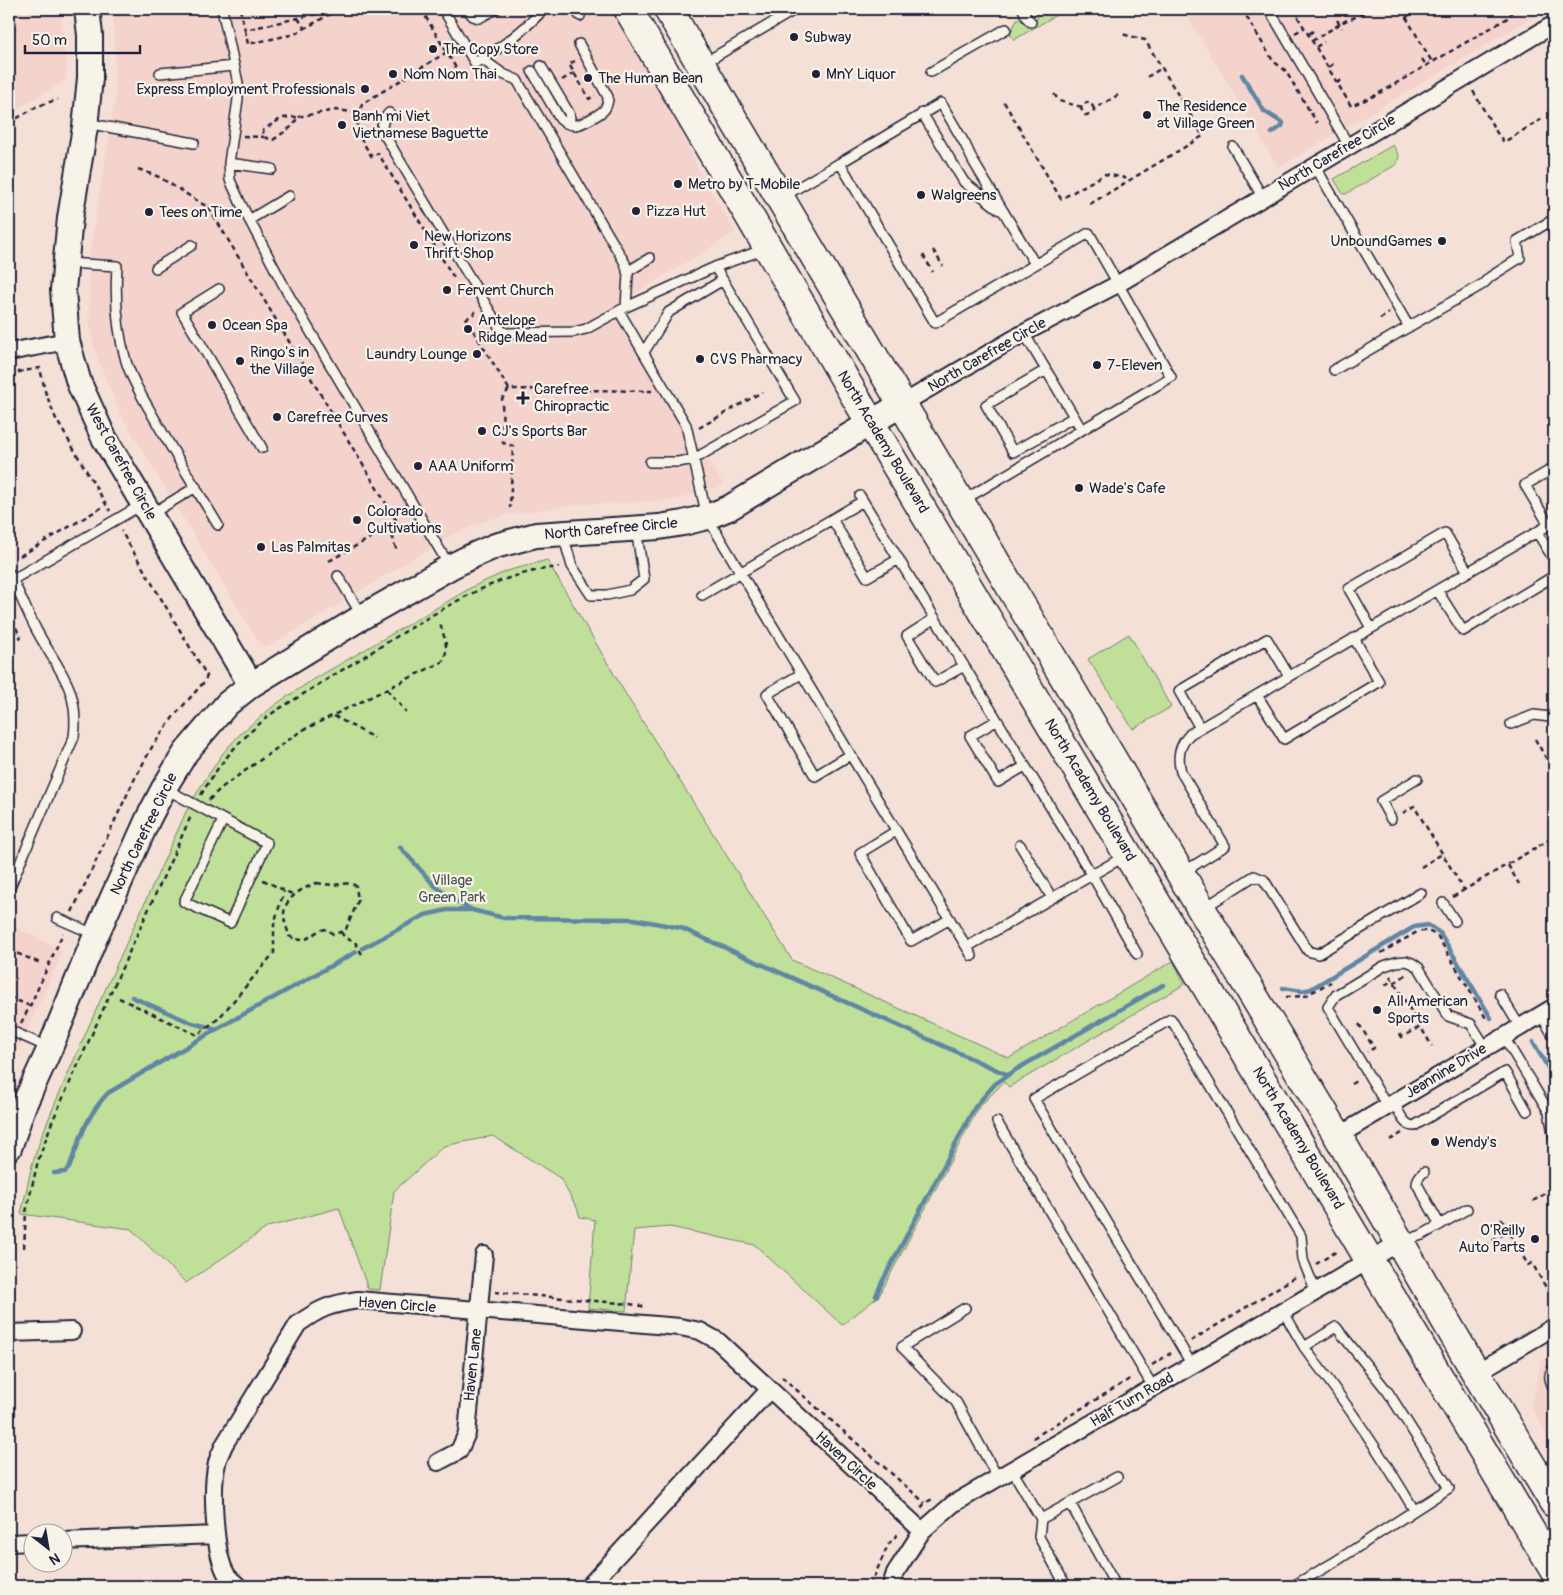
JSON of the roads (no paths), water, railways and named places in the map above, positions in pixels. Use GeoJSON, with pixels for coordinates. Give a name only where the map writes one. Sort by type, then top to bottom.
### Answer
{"type":"FeatureCollection","features":[{"type":"Feature","properties":{"kind":"highway","name":"North Academy Boulevard"},"geometry":{"type":"LineString","coordinates":[[628,9],[870,422],[1554,1570]]}},
{"type":"Feature","properties":{"kind":"highway"},"geometry":{"type":"LineString","coordinates":[[668,9],[1554,1503]]}},
{"type":"Feature","properties":{"kind":"main road","name":"West Carefree Circle"},"geometry":{"type":"LineString","coordinates":[[87,9],[90,35],[90,78],[64,263],[63,298],[67,341],[88,407],[103,436],[251,685]]}},
{"type":"Feature","properties":{"kind":"main road","name":"North Carefree Circle"},"geometry":{"type":"LineString","coordinates":[[9,1148],[23,1108],[50,1048],[96,935],[148,819],[186,752],[227,704],[251,685],[362,617],[479,552],[517,539],[536,535],[636,528],[707,518],[729,508],[902,404]]}},
{"type":"Feature","properties":{"kind":"street"},"geometry":{"type":"LineString","coordinates":[[1551,9],[1554,15]]}},
{"type":"Feature","properties":{"kind":"street","name":"North Carefree Circle"},"geometry":{"type":"LineString","coordinates":[[902,404],[1024,332],[1118,284],[1554,24]]}},
{"type":"Feature","properties":{"kind":"street"},"geometry":{"type":"LineString","coordinates":[[9,352],[67,341]]}},
{"type":"Feature","properties":{"kind":"street","name":"Jeannine Drive"},"geometry":{"type":"LineString","coordinates":[[1338,1136],[1548,1011]]}},
{"type":"Feature","properties":{"kind":"street","name":"Half Turn Road"},"geometry":{"type":"LineString","coordinates":[[891,1586],[896,1573],[922,1531],[953,1504],[1400,1242]]}},
{"type":"Feature","properties":{"kind":"street","name":"Haven Lane"},"geometry":{"type":"LineString","coordinates":[[438,1462],[459,1451],[467,1433],[484,1255]]}},
{"type":"Feature","properties":{"kind":"street","name":"Haven Circle"},"geometry":{"type":"LineString","coordinates":[[238,1586],[228,1576],[221,1561],[216,1536],[215,1479],[217,1463],[224,1445],[298,1324],[316,1311],[335,1303],[358,1300],[680,1327],[700,1331],[718,1341],[922,1531]]}},
{"type":"Feature","properties":{"kind":"street"},"geometry":{"type":"LineString","coordinates":[[1476,1373],[1554,1327]]}},
{"type":"Feature","properties":{"kind":"street"},"geometry":{"type":"LineString","coordinates":[[9,1333],[72,1331]]}},
{"type":"Feature","properties":{"kind":"street"},"geometry":{"type":"LineString","coordinates":[[589,1586],[769,1390]]}},
{"type":"Feature","properties":{"kind":"street"},"geometry":{"type":"LineString","coordinates":[[72,1541],[216,1536]]}},
{"type":"Feature","properties":{"kind":"street"},"geometry":{"type":"LineString","coordinates":[[9,1543],[22,1542]]}},
{"type":"Feature","properties":{"kind":"lane"},"geometry":{"type":"LineString","coordinates":[[223,9],[238,82],[238,99],[229,163],[230,180],[286,292],[450,567]]}},
{"type":"Feature","properties":{"kind":"lane"},"geometry":{"type":"LineString","coordinates":[[443,9],[476,63],[501,48],[528,26],[544,9]]}},
{"type":"Feature","properties":{"kind":"lane"},"geometry":{"type":"LineString","coordinates":[[467,9],[473,16],[479,18],[496,9]]}},
{"type":"Feature","properties":{"kind":"lane"},"geometry":{"type":"LineString","coordinates":[[702,64],[796,9]]}},
{"type":"Feature","properties":{"kind":"lane"},"geometry":{"type":"LineString","coordinates":[[1024,9],[1026,17],[1031,22]]}},
{"type":"Feature","properties":{"kind":"lane"},"geometry":{"type":"LineString","coordinates":[[1269,9],[1349,146]]}},
{"type":"Feature","properties":{"kind":"lane"},"geometry":{"type":"LineString","coordinates":[[931,72],[1006,28]]}},
{"type":"Feature","properties":{"kind":"lane"},"geometry":{"type":"LineString","coordinates":[[532,71],[563,122],[574,125],[580,124],[602,112],[608,102],[606,91],[579,44]]}},
{"type":"Feature","properties":{"kind":"lane"},"geometry":{"type":"LineString","coordinates":[[482,59],[503,74],[517,80],[625,264],[627,272],[622,309],[644,352],[682,415],[686,425],[707,518],[972,956]]}},
{"type":"Feature","properties":{"kind":"lane"},"geometry":{"type":"LineString","coordinates":[[160,73],[234,66]]}},
{"type":"Feature","properties":{"kind":"lane"},"geometry":{"type":"LineString","coordinates":[[541,66],[569,113],[569,123]]}},
{"type":"Feature","properties":{"kind":"lane"},"geometry":{"type":"LineString","coordinates":[[780,198],[941,103],[1035,264]]}},
{"type":"Feature","properties":{"kind":"lane"},"geometry":{"type":"LineString","coordinates":[[922,113],[964,182],[1004,213]]}},
{"type":"Feature","properties":{"kind":"lane"},"geometry":{"type":"LineString","coordinates":[[389,114],[382,126],[384,134],[500,330],[506,333],[574,332],[586,329],[622,309],[715,267],[769,248]]}},
{"type":"Feature","properties":{"kind":"lane"},"geometry":{"type":"LineString","coordinates":[[85,123],[194,143]]}},
{"type":"Feature","properties":{"kind":"lane"},"geometry":{"type":"LineString","coordinates":[[1233,147],[1263,198]]}},
{"type":"Feature","properties":{"kind":"lane"},"geometry":{"type":"LineString","coordinates":[[229,163],[272,169]]}},
{"type":"Feature","properties":{"kind":"lane"},"geometry":{"type":"LineString","coordinates":[[840,163],[934,323],[1089,233],[1171,377],[960,502]]}},
{"type":"Feature","properties":{"kind":"lane"},"geometry":{"type":"LineString","coordinates":[[1315,166],[1409,327]]}},
{"type":"Feature","properties":{"kind":"lane"},"geometry":{"type":"LineString","coordinates":[[249,220],[289,196]]}},
{"type":"Feature","properties":{"kind":"lane"},"geometry":{"type":"LineString","coordinates":[[1334,370],[1483,284],[1490,277],[1520,258],[1517,241],[1554,219]]}},
{"type":"Feature","properties":{"kind":"lane"},"geometry":{"type":"LineString","coordinates":[[156,268],[192,245]]}},
{"type":"Feature","properties":{"kind":"lane"},"geometry":{"type":"LineString","coordinates":[[627,272],[650,258]]}},
{"type":"Feature","properties":{"kind":"lane"},"geometry":{"type":"LineString","coordinates":[[64,263],[117,266],[115,296],[121,342],[127,362],[135,382],[218,525]]}},
{"type":"Feature","properties":{"kind":"lane"},"geometry":{"type":"LineString","coordinates":[[650,462],[678,462],[694,459],[795,401],[715,267]]}},
{"type":"Feature","properties":{"kind":"lane"},"geometry":{"type":"LineString","coordinates":[[644,352],[669,312],[723,280]]}},
{"type":"Feature","properties":{"kind":"lane"},"geometry":{"type":"LineString","coordinates":[[220,289],[182,312],[262,448]]}},
{"type":"Feature","properties":{"kind":"lane"},"geometry":{"type":"LineString","coordinates":[[1024,332],[1082,430]]}},
{"type":"Feature","properties":{"kind":"lane"},"geometry":{"type":"LineString","coordinates":[[1022,466],[986,405],[1046,370]]}},
{"type":"Feature","properties":{"kind":"lane"},"geometry":{"type":"LineString","coordinates":[[1013,452],[1074,417]]}},
{"type":"Feature","properties":{"kind":"lane"},"geometry":{"type":"LineString","coordinates":[[1181,874],[1225,846],[1182,772],[1178,761],[1179,751],[1183,742],[1190,734],[1552,524],[1525,485],[1554,468]]}},
{"type":"Feature","properties":{"kind":"lane"},"geometry":{"type":"LineString","coordinates":[[9,889],[74,737],[76,721],[74,704],[61,670],[38,633],[11,576],[115,520],[196,488]]}},
{"type":"Feature","properties":{"kind":"lane"},"geometry":{"type":"LineString","coordinates":[[702,595],[832,520],[862,499],[1092,875],[1137,954]]}},
{"type":"Feature","properties":{"kind":"lane"},"geometry":{"type":"LineString","coordinates":[[832,520],[867,577],[899,559]]}},
{"type":"Feature","properties":{"kind":"lane"},"geometry":{"type":"LineString","coordinates":[[562,532],[572,566],[591,595],[607,595],[630,590],[644,579],[636,528]]}},
{"type":"Feature","properties":{"kind":"lane"},"geometry":{"type":"LineString","coordinates":[[1537,532],[1554,560]]}},
{"type":"Feature","properties":{"kind":"lane"},"geometry":{"type":"LineString","coordinates":[[1371,628],[1349,589],[1445,533],[1468,572]]}},
{"type":"Feature","properties":{"kind":"lane"},"geometry":{"type":"LineString","coordinates":[[338,576],[362,617]]}},
{"type":"Feature","properties":{"kind":"lane"},"geometry":{"type":"LineString","coordinates":[[1437,590],[1462,631],[1554,576]]}},
{"type":"Feature","properties":{"kind":"lane"},"geometry":{"type":"LineString","coordinates":[[935,618],[907,636],[935,682],[964,666]]}},
{"type":"Feature","properties":{"kind":"lane"},"geometry":{"type":"LineString","coordinates":[[1200,728],[1179,691],[1267,638],[1290,676]]}},
{"type":"Feature","properties":{"kind":"lane"},"geometry":{"type":"LineString","coordinates":[[1257,695],[1284,739],[1379,682],[1354,638]]}},
{"type":"Feature","properties":{"kind":"lane"},"geometry":{"type":"LineString","coordinates":[[801,674],[767,694],[815,776],[850,755]]}},
{"type":"Feature","properties":{"kind":"lane"},"geometry":{"type":"LineString","coordinates":[[1511,724],[1534,714],[1550,717]]}},
{"type":"Feature","properties":{"kind":"lane"},"geometry":{"type":"LineString","coordinates":[[996,720],[970,736],[998,782],[1025,766]]}},
{"type":"Feature","properties":{"kind":"lane"},"geometry":{"type":"LineString","coordinates":[[1391,819],[1381,801],[1417,779]]}},
{"type":"Feature","properties":{"kind":"lane"},"geometry":{"type":"LineString","coordinates":[[164,788],[268,843],[230,923],[184,902],[223,820]]}},
{"type":"Feature","properties":{"kind":"lane"},"geometry":{"type":"LineString","coordinates":[[896,831],[860,854],[911,941],[950,919]]}},
{"type":"Feature","properties":{"kind":"lane"},"geometry":{"type":"LineString","coordinates":[[1020,845],[1052,898]]}},
{"type":"Feature","properties":{"kind":"lane"},"geometry":{"type":"LineString","coordinates":[[967,947],[1128,854]]}},
{"type":"Feature","properties":{"kind":"lane"},"geometry":{"type":"LineString","coordinates":[[1202,910],[1254,876],[1264,880],[1308,951],[1318,954],[1421,893]]}},
{"type":"Feature","properties":{"kind":"lane"},"geometry":{"type":"LineString","coordinates":[[1443,903],[1455,921]]}},
{"type":"Feature","properties":{"kind":"lane"},"geometry":{"type":"LineString","coordinates":[[57,918],[96,935]]}},
{"type":"Feature","properties":{"kind":"lane"},"geometry":{"type":"LineString","coordinates":[[1486,1048],[1471,1024],[1448,1016],[1416,965],[1406,962],[1384,966],[1336,995],[1328,1007],[1390,1104],[1407,1124],[1414,1126],[1505,1072],[1528,1110]]}},
{"type":"Feature","properties":{"kind":"lane"},"geometry":{"type":"LineString","coordinates":[[1500,994],[1520,1027]]}},
{"type":"Feature","properties":{"kind":"lane"},"geometry":{"type":"LineString","coordinates":[[1548,1011],[1554,1037]]}},
{"type":"Feature","properties":{"kind":"lane"},"geometry":{"type":"LineString","coordinates":[[1192,1365],[1034,1099],[1042,1094],[1171,1019],[1301,1236],[1303,1260],[1316,1292]]}},
{"type":"Feature","properties":{"kind":"lane"},"geometry":{"type":"LineString","coordinates":[[9,1030],[50,1048]]}},
{"type":"Feature","properties":{"kind":"lane"},"geometry":{"type":"LineString","coordinates":[[1504,1037],[1549,1112],[1554,1138]]}},
{"type":"Feature","properties":{"kind":"lane"},"geometry":{"type":"LineString","coordinates":[[997,1122],[1153,1387]]}},
{"type":"Feature","properties":{"kind":"lane"},"geometry":{"type":"LineString","coordinates":[[1424,1172],[1417,1180],[1417,1184],[1440,1225]]}},
{"type":"Feature","properties":{"kind":"lane"},"geometry":{"type":"LineString","coordinates":[[1400,1242],[1422,1235],[1467,1209]]}},
{"type":"Feature","properties":{"kind":"lane"},"geometry":{"type":"LineString","coordinates":[[965,1308],[902,1347],[956,1402],[1005,1474],[1041,1519],[1039,1537],[1066,1586]]}},
{"type":"Feature","properties":{"kind":"lane"},"geometry":{"type":"LineString","coordinates":[[1283,1312],[1304,1347],[1335,1387],[1384,1458],[1414,1510]]}},
{"type":"Feature","properties":{"kind":"lane"},"geometry":{"type":"LineString","coordinates":[[1293,1586],[1449,1488],[1388,1392],[1336,1327],[1304,1347]]}},
{"type":"Feature","properties":{"kind":"lane"},"geometry":{"type":"LineString","coordinates":[[1554,1368],[1549,1376],[1554,1389]]}},
{"type":"Feature","properties":{"kind":"lane"},"geometry":{"type":"LineString","coordinates":[[1041,1519],[1117,1477]]}},
{"type":"Feature","properties":{"kind":"lane"},"geometry":{"type":"LineString","coordinates":[[1070,1503],[1116,1586]]}},
{"type":"Feature","properties":{"kind":"waterway"},"geometry":{"type":"LineString","coordinates":[[1242,75],[1264,111],[1283,123],[1282,126],[1272,133]]}},
{"type":"Feature","properties":{"kind":"waterway"},"geometry":{"type":"LineString","coordinates":[[400,847],[434,885],[451,898],[472,910],[504,918],[634,919],[681,928],[1008,1075]]}},
{"type":"Feature","properties":{"kind":"waterway"},"geometry":{"type":"LineString","coordinates":[[363,948],[425,915],[447,910],[471,910]]}},
{"type":"Feature","properties":{"kind":"waterway"},"geometry":{"type":"LineString","coordinates":[[1283,988],[1302,991],[1311,989],[1414,927],[1428,925],[1440,933],[1491,1018]]}},
{"type":"Feature","properties":{"kind":"waterway"},"geometry":{"type":"LineString","coordinates":[[54,1173],[65,1172],[69,1168],[89,1119],[108,1093],[217,1029],[356,952]]}},
{"type":"Feature","properties":{"kind":"waterway"},"geometry":{"type":"LineString","coordinates":[[876,1296],[975,1107],[995,1084],[1017,1069],[1163,985]]}},
{"type":"Feature","properties":{"kind":"waterway"},"geometry":{"type":"LineString","coordinates":[[132,997],[192,1023],[217,1029]]}},
{"type":"Feature","properties":{"kind":"waterway"},"geometry":{"type":"LineString","coordinates":[[1533,1042],[1554,1078]]}},
{"type":"Feature","properties":{"kind":"place","name":"Subway"},"geometry":{"type":"Point","coordinates":[794,37]}},
{"type":"Feature","properties":{"kind":"place","name":"The Copy Store"},"geometry":{"type":"Point","coordinates":[433,49]}},
{"type":"Feature","properties":{"kind":"place","name":"Nom Nom Thai"},"geometry":{"type":"Point","coordinates":[393,74]}},
{"type":"Feature","properties":{"kind":"place","name":"MnY Liquor"},"geometry":{"type":"Point","coordinates":[816,74]}},
{"type":"Feature","properties":{"kind":"place","name":"The Human Bean"},"geometry":{"type":"Point","coordinates":[588,78]}},
{"type":"Feature","properties":{"kind":"place","name":"Express Employment Professionals"},"geometry":{"type":"Point","coordinates":[365,89]}},
{"type":"Feature","properties":{"kind":"place","name":"The Residence at Village Green"},"geometry":{"type":"Point","coordinates":[1147,115]}},
{"type":"Feature","properties":{"kind":"place","name":"Banh mi Viet Vietnamese Baguette"},"geometry":{"type":"Point","coordinates":[342,125]}},
{"type":"Feature","properties":{"kind":"place","name":"Metro by T-Mobile"},"geometry":{"type":"Point","coordinates":[678,184]}},
{"type":"Feature","properties":{"kind":"place","name":"Walgreens"},"geometry":{"type":"Point","coordinates":[921,195]}},
{"type":"Feature","properties":{"kind":"place","name":"Pizza Hut"},"geometry":{"type":"Point","coordinates":[636,211]}},
{"type":"Feature","properties":{"kind":"place","name":"Tees on Time"},"geometry":{"type":"Point","coordinates":[149,212]}},
{"type":"Feature","properties":{"kind":"place","name":"UnboundGames"},"geometry":{"type":"Point","coordinates":[1442,241]}},
{"type":"Feature","properties":{"kind":"place","name":"New Horizons Thrift Shop"},"geometry":{"type":"Point","coordinates":[414,245]}},
{"type":"Feature","properties":{"kind":"place","name":"Fervent Church"},"geometry":{"type":"Point","coordinates":[447,290]}},
{"type":"Feature","properties":{"kind":"place","name":"Ocean Spa"},"geometry":{"type":"Point","coordinates":[212,325]}},
{"type":"Feature","properties":{"kind":"place","name":"Antelope Ridge Mead"},"geometry":{"type":"Point","coordinates":[468,329]}},
{"type":"Feature","properties":{"kind":"place","name":"Laundry Lounge"},"geometry":{"type":"Point","coordinates":[477,354]}},
{"type":"Feature","properties":{"kind":"place","name":"CVS Pharmacy"},"geometry":{"type":"Point","coordinates":[700,359]}},
{"type":"Feature","properties":{"kind":"place","name":"Ringo's in the Village"},"geometry":{"type":"Point","coordinates":[240,361]}},
{"type":"Feature","properties":{"kind":"place","name":"7-Eleven"},"geometry":{"type":"Point","coordinates":[1097,365]}},
{"type":"Feature","properties":{"kind":"place","name":"Carefree Chiropractic"},"geometry":{"type":"Point","coordinates":[523,398]}},
{"type":"Feature","properties":{"kind":"place","name":"Carefree Curves"},"geometry":{"type":"Point","coordinates":[277,417]}},
{"type":"Feature","properties":{"kind":"place","name":"CJ's Sports Bar"},"geometry":{"type":"Point","coordinates":[482,431]}},
{"type":"Feature","properties":{"kind":"place","name":"AAA Uniform"},"geometry":{"type":"Point","coordinates":[418,466]}},
{"type":"Feature","properties":{"kind":"place","name":"Wade's Cafe"},"geometry":{"type":"Point","coordinates":[1079,488]}},
{"type":"Feature","properties":{"kind":"place","name":"Colorado Cultivations"},"geometry":{"type":"Point","coordinates":[357,520]}},
{"type":"Feature","properties":{"kind":"place","name":"Las Palmitas"},"geometry":{"type":"Point","coordinates":[261,547]}},
{"type":"Feature","properties":{"kind":"place","name":"All American Sports"},"geometry":{"type":"Point","coordinates":[1377,1010]}},
{"type":"Feature","properties":{"kind":"place","name":"Wendy's"},"geometry":{"type":"Point","coordinates":[1435,1142]}},
{"type":"Feature","properties":{"kind":"place","name":"O'Reilly Auto Parts"},"geometry":{"type":"Point","coordinates":[1535,1239]}},
{"type":"Feature","properties":{"kind":"park label","name":"Village Green Park"},"geometry":{"type":"Point","coordinates":[452,888]}}]}
